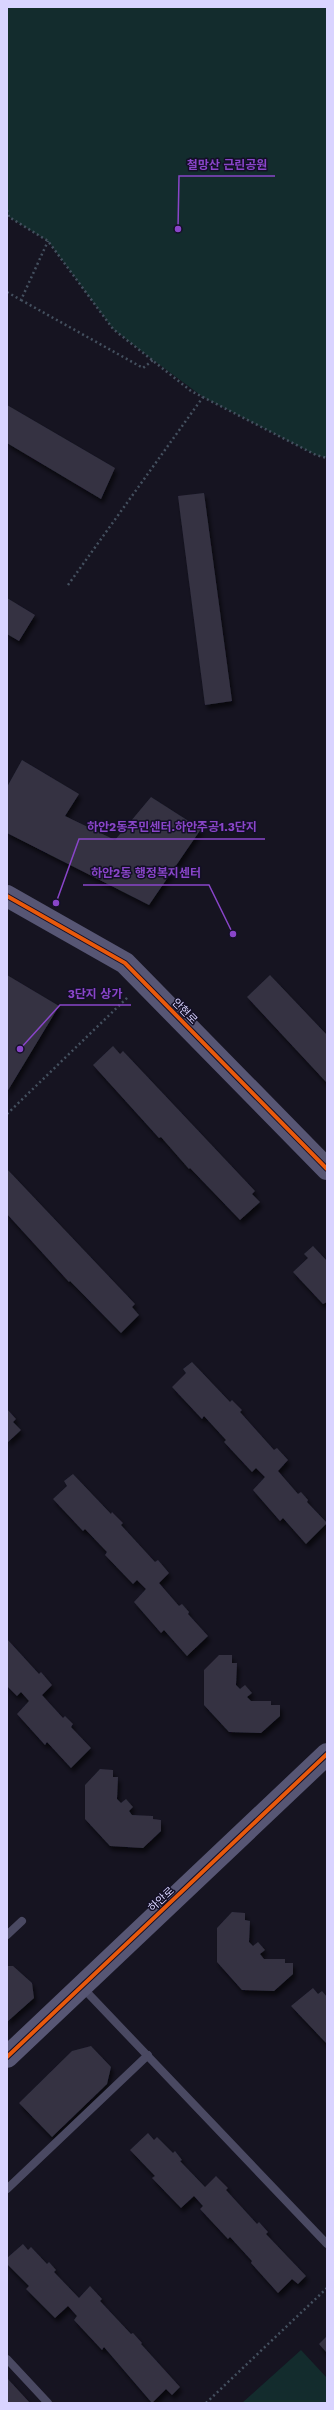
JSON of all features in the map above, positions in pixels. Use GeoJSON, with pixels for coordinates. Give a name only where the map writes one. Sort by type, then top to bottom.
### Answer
{"type":"FeatureCollection","features":[{"type":"Feature","properties":{"kind":"street","name":"안현로"},"geometry":{"type":"LineString","coordinates":[[7,896],[125,964],[327,1168]]}},
{"type":"Feature","properties":{"kind":"street","name":"하안로"},"geometry":{"type":"LineString","coordinates":[[7,2057],[327,1754]]}},
{"type":"Feature","properties":{"kind":"lane"},"geometry":{"type":"LineString","coordinates":[[7,1935],[22,1921]]}},
{"type":"Feature","properties":{"kind":"lane"},"geometry":{"type":"LineString","coordinates":[[82,1986],[327,2244]]}},
{"type":"Feature","properties":{"kind":"lane"},"geometry":{"type":"LineString","coordinates":[[7,2189],[148,2055]]}},
{"type":"Feature","properties":{"kind":"lane"},"geometry":{"type":"LineString","coordinates":[[7,2360],[48,2403]]}},
{"type":"Feature","properties":{"kind":"path"},"geometry":{"type":"LineString","coordinates":[[7,210],[8,216],[48,241],[113,329],[191,390],[316,456],[327,458]]}},
{"type":"Feature","properties":{"kind":"path"},"geometry":{"type":"LineString","coordinates":[[21,300],[48,241]]}},
{"type":"Feature","properties":{"kind":"path"},"geometry":{"type":"LineString","coordinates":[[7,292],[143,368],[153,360]]}},
{"type":"Feature","properties":{"kind":"path"},"geometry":{"type":"LineString","coordinates":[[68,586],[203,397]]}},
{"type":"Feature","properties":{"kind":"path"},"geometry":{"type":"LineString","coordinates":[[7,1114],[143,982]]}},
{"type":"Feature","properties":{"kind":"path"},"geometry":{"type":"LineString","coordinates":[[206,2403],[327,2288]]}},
{"type":"Feature","properties":{"kind":"green space"},"geometry":{"type":"Polygon","coordinates":[[[7,7],[327,7],[327,458],[316,455],[203,397],[153,360],[113,329],[48,241],[9,217],[7,210],[7,7]]]}},
{"type":"Feature","properties":{"kind":"green space"},"geometry":{"type":"Polygon","coordinates":[[[301,2350],[327,2378],[327,2403],[242,2403],[301,2350]]]}},
{"type":"Feature","properties":{"kind":"building"},"geometry":{"type":"Polygon","coordinates":[[[7,405],[115,468],[101,499],[7,443],[7,405]]]}},
{"type":"Feature","properties":{"kind":"building"},"geometry":{"type":"Polygon","coordinates":[[[204,493],[232,701],[205,705],[178,496],[204,493]]]}},
{"type":"Feature","properties":{"kind":"building"},"geometry":{"type":"Polygon","coordinates":[[[7,598],[35,615],[19,641],[7,634],[7,598]]]}},
{"type":"Feature","properties":{"kind":"building"},"geometry":{"type":"Polygon","coordinates":[[[22,760],[79,794],[65,816],[115,840],[151,797],[201,829],[149,905],[7,833],[7,787],[22,760]]]}},
{"type":"Feature","properties":{"kind":"building"},"geometry":{"type":"Polygon","coordinates":[[[7,975],[59,1006],[7,1092],[7,975]]]}},
{"type":"Feature","properties":{"kind":"building"},"geometry":{"type":"Polygon","coordinates":[[[270,975],[327,1035],[327,1083],[247,997],[270,975]]]}},
{"type":"Feature","properties":{"kind":"building"},"geometry":{"type":"Polygon","coordinates":[[[113,1046],[120,1054],[123,1051],[255,1191],[252,1194],[260,1202],[240,1220],[190,1168],[189,1169],[161,1137],[159,1138],[93,1065],[113,1046]]]}},
{"type":"Feature","properties":{"kind":"building"},"geometry":{"type":"Polygon","coordinates":[[[7,1169],[135,1304],[132,1307],[139,1315],[121,1333],[70,1281],[69,1282],[7,1214],[7,1169]]]}},
{"type":"Feature","properties":{"kind":"building"},"geometry":{"type":"Polygon","coordinates":[[[313,1246],[327,1261],[327,1302],[323,1304],[293,1272],[308,1258],[304,1254],[313,1246]]]}},
{"type":"Feature","properties":{"kind":"building"},"geometry":{"type":"Polygon","coordinates":[[[192,1362],[230,1402],[232,1400],[242,1410],[240,1412],[274,1450],[277,1448],[288,1460],[278,1471],[298,1494],[301,1492],[308,1500],[307,1502],[327,1523],[306,1544],[283,1518],[280,1521],[253,1490],[265,1477],[256,1468],[252,1472],[224,1442],[226,1440],[204,1416],[202,1419],[172,1387],[186,1373],[183,1369],[192,1362]]]}},
{"type":"Feature","properties":{"kind":"building"},"geometry":{"type":"Polygon","coordinates":[[[7,1409],[16,1419],[13,1422],[21,1430],[7,1443],[7,1409]]]}},
{"type":"Feature","properties":{"kind":"building"},"geometry":{"type":"Polygon","coordinates":[[[73,1474],[111,1514],[112,1512],[123,1523],[121,1525],[155,1562],[158,1560],[169,1573],[159,1583],[179,1606],[182,1604],[189,1612],[188,1614],[208,1636],[187,1656],[164,1630],[161,1633],[134,1602],[146,1589],[137,1580],[133,1584],[105,1555],[107,1552],[85,1529],[83,1531],[53,1499],[67,1486],[64,1481],[73,1474]]]}},
{"type":"Feature","properties":{"kind":"building"},"geometry":{"type":"Polygon","coordinates":[[[7,1639],[39,1674],[41,1672],[52,1685],[42,1695],[63,1718],[65,1716],[73,1724],[71,1727],[91,1748],[71,1768],[47,1742],[45,1745],[17,1714],[29,1701],[21,1692],[17,1696],[7,1686],[7,1639]]]}},
{"type":"Feature","properties":{"kind":"building"},"geometry":{"type":"Polygon","coordinates":[[[219,1655],[232,1655],[232,1663],[237,1663],[236,1685],[240,1689],[245,1685],[252,1693],[247,1697],[251,1701],[271,1701],[271,1705],[280,1705],[280,1716],[261,1733],[229,1732],[204,1705],[204,1670],[219,1655]]]}},
{"type":"Feature","properties":{"kind":"building"},"geometry":{"type":"Polygon","coordinates":[[[100,1769],[113,1770],[113,1777],[118,1777],[117,1799],[121,1803],[126,1799],[133,1807],[129,1811],[132,1815],[153,1816],[153,1819],[161,1820],[161,1831],[143,1848],[110,1846],[85,1819],[85,1785],[100,1769]]]}},
{"type":"Feature","properties":{"kind":"building"},"geometry":{"type":"Polygon","coordinates":[[[232,1912],[245,1913],[245,1920],[250,1921],[249,1942],[253,1946],[258,1942],[265,1950],[260,1954],[264,1959],[285,1959],[285,1963],[293,1963],[293,1974],[274,1991],[242,1990],[217,1962],[217,1928],[232,1912]]]}},
{"type":"Feature","properties":{"kind":"building"},"geometry":{"type":"Polygon","coordinates":[[[7,1966],[13,1966],[32,1983],[34,1998],[7,2022],[7,1966]]]}},
{"type":"Feature","properties":{"kind":"building"},"geometry":{"type":"Polygon","coordinates":[[[313,1988],[318,1994],[322,1991],[327,1997],[327,2044],[291,2006],[313,1988]]]}},
{"type":"Feature","properties":{"kind":"building"},"geometry":{"type":"Polygon","coordinates":[[[91,2046],[111,2067],[107,2084],[52,2137],[19,2103],[72,2051],[91,2046]]]}},
{"type":"Feature","properties":{"kind":"building"},"geometry":{"type":"Polygon","coordinates":[[[148,2133],[154,2140],[157,2137],[173,2153],[175,2151],[182,2160],[180,2161],[205,2187],[216,2176],[228,2188],[226,2190],[257,2224],[259,2222],[268,2232],[266,2234],[306,2276],[298,2284],[292,2279],[278,2293],[230,2237],[228,2239],[200,2209],[203,2206],[194,2196],[181,2208],[152,2178],[155,2176],[130,2150],[148,2133]]]}},
{"type":"Feature","properties":{"kind":"building"},"geometry":{"type":"Polygon","coordinates":[[[23,2244],[28,2250],[31,2247],[47,2264],[49,2262],[56,2270],[54,2272],[79,2298],[90,2286],[102,2299],[100,2301],[131,2334],[133,2333],[180,2387],[172,2395],[166,2389],[152,2403],[104,2347],[102,2350],[74,2320],[77,2316],[68,2306],[55,2318],[26,2289],[29,2286],[7,2264],[7,2258],[23,2244]]]}},
{"type":"Feature","properties":{"kind":"building"},"geometry":{"type":"Polygon","coordinates":[[[327,2336],[327,2353],[319,2344],[327,2336]]]}},
{"type":"Feature","properties":{"kind":"building"},"geometry":{"type":"Polygon","coordinates":[[[7,2378],[30,2403],[7,2403],[7,2378]]]}},
{"type":"Feature","properties":{"kind":"cycle path"},"geometry":{"type":"LineString","coordinates":[[7,896],[125,963],[327,1169]]}},
{"type":"Feature","properties":{"kind":"cycle path"},"geometry":{"type":"LineString","coordinates":[[7,2057],[327,1754]]}},
{"type":"Feature","properties":{"kind":"place","name":"철망산 근린공원"},"geometry":{"type":"Point","coordinates":[178,229]}},
{"type":"Feature","properties":{"kind":"place","name":"하안2동주민센터.하안주공1.3단지"},"geometry":{"type":"Point","coordinates":[56,903]}},
{"type":"Feature","properties":{"kind":"place","name":"하안2동 행정복지센터"},"geometry":{"type":"Point","coordinates":[233,934]}},
{"type":"Feature","properties":{"kind":"place","name":"3단지 상가"},"geometry":{"type":"Point","coordinates":[20,1049]}}]}
